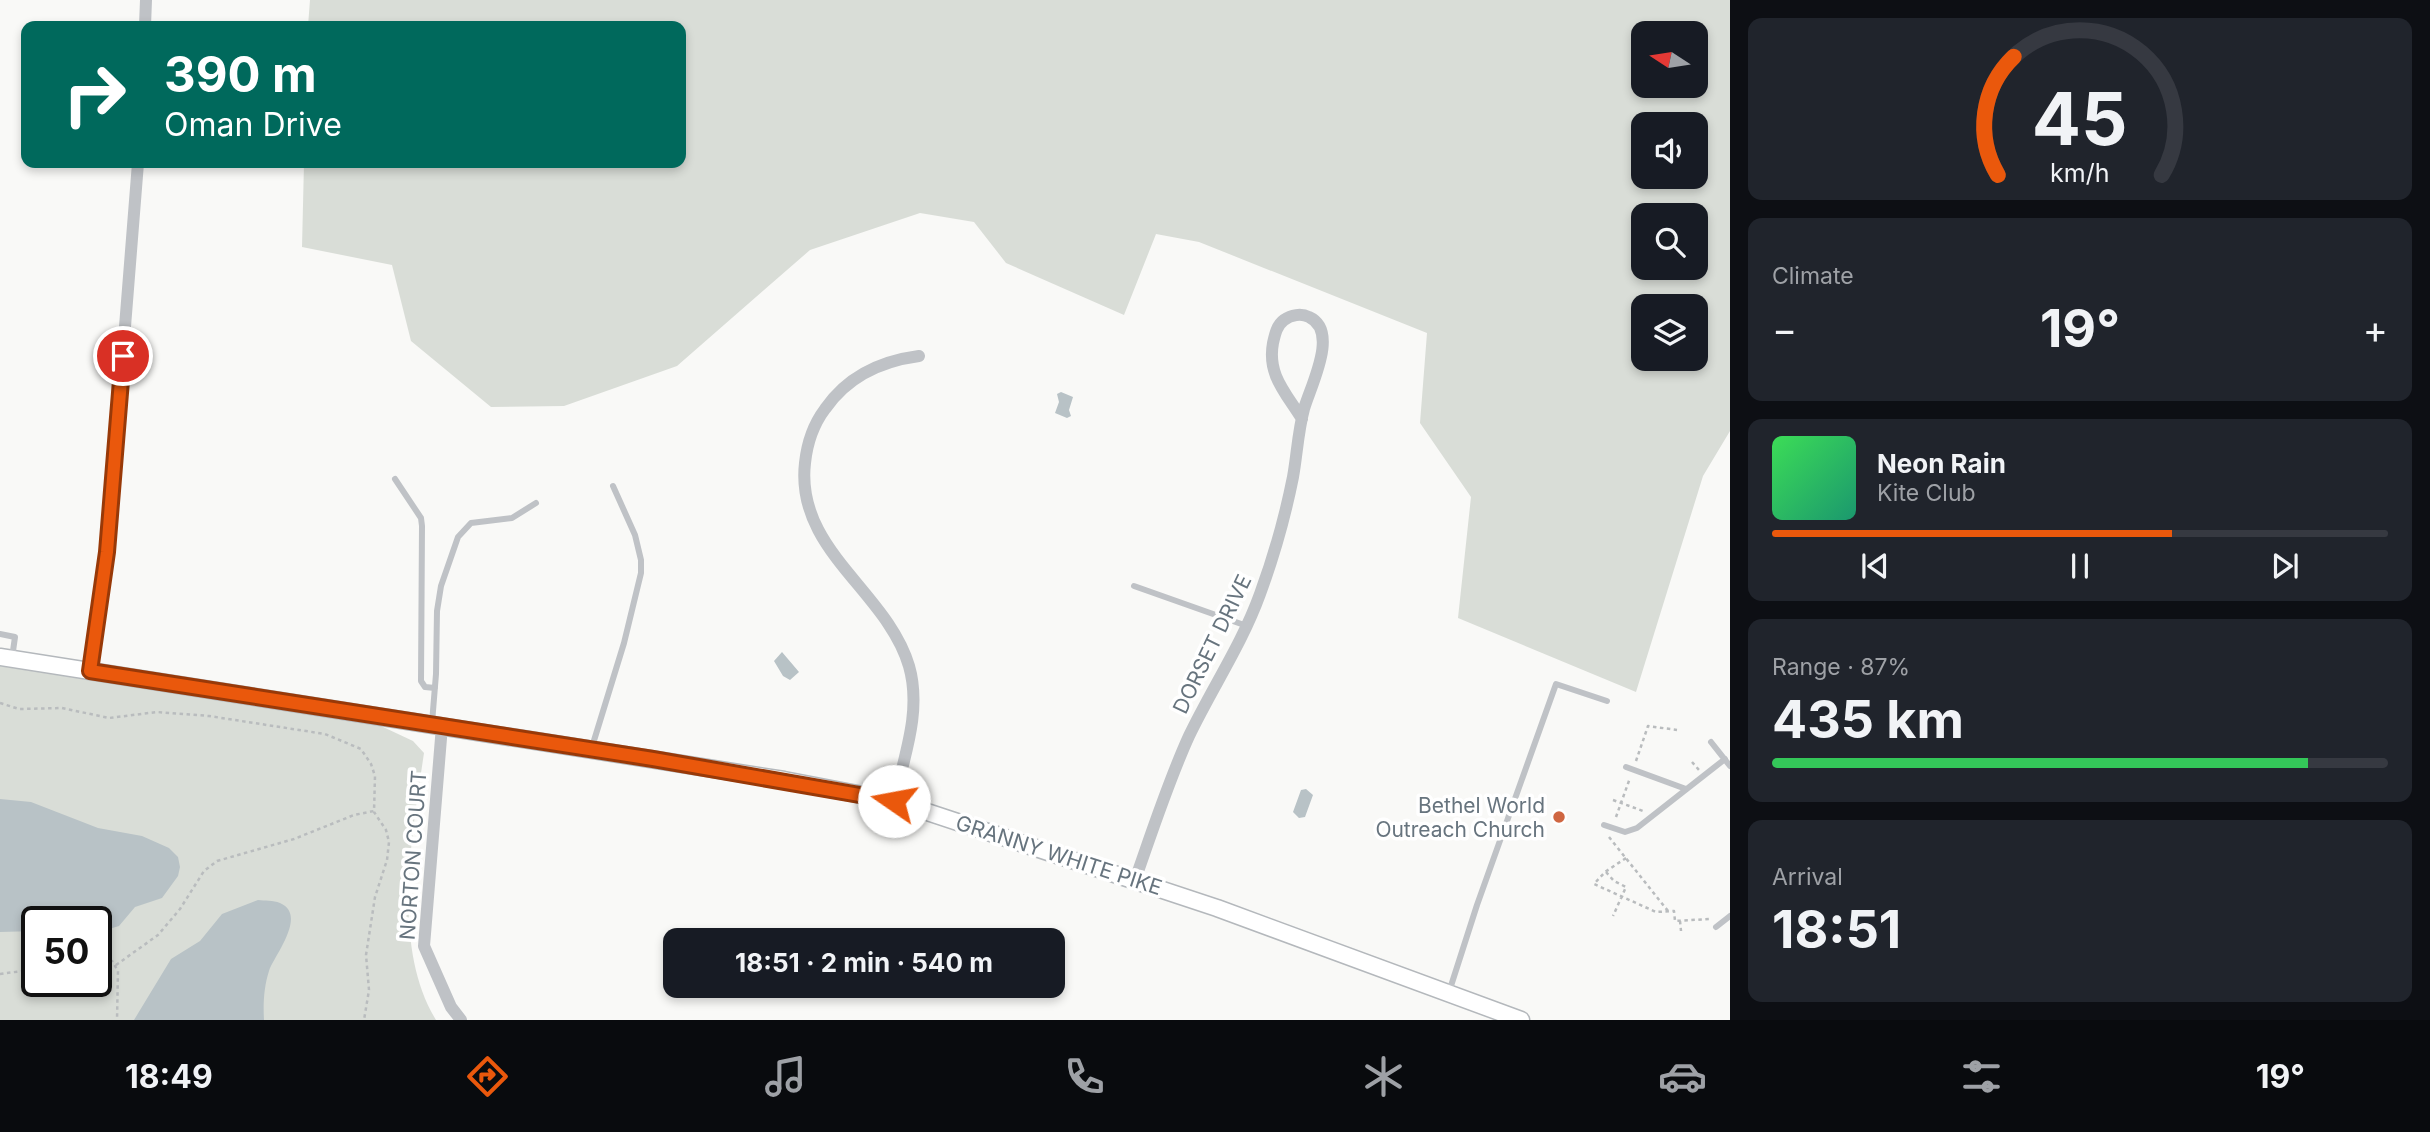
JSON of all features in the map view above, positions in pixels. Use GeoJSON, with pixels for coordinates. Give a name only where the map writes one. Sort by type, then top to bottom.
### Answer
{"type":"FeatureCollection","features":[{"type":"Feature","properties":{"kind":"main road","name":"GRANNY WHITE PIKE"},"geometry":{"type":"LineString","coordinates":[[6,658],[784,780],[894,801],[1135,880],[1521,1020]]}},
{"type":"Feature","properties":{"kind":"street"},"geometry":{"type":"LineString","coordinates":[[145,21],[146,0]]}},
{"type":"Feature","properties":{"kind":"street"},"geometry":{"type":"LineString","coordinates":[[90,671],[107,552],[138,168]]}},
{"type":"Feature","properties":{"kind":"street","name":"DORSET DRIVE"},"geometry":{"type":"LineString","coordinates":[[1135,880],[1185,746],[1247,626],[1279,537],[1302,419],[1317,374],[1323,336],[1320,326],[1312,318],[1296,315],[1287,318],[1279,326],[1270,360],[1276,379],[1302,419]]}},
{"type":"Feature","properties":{"kind":"street"},"geometry":{"type":"LineString","coordinates":[[894,801],[914,709],[908,665],[897,637],[819,534],[808,509],[804,467],[815,426],[839,392],[861,375],[883,364],[919,356]]}},
{"type":"Feature","properties":{"kind":"street","name":"NORTON COURT"},"geometry":{"type":"LineString","coordinates":[[437,726],[424,946],[451,1007],[461,1020]]}},
{"type":"Feature","properties":{"kind":"lane"},"geometry":{"type":"LineString","coordinates":[[395,479],[421,518],[421,681],[425,687],[435,688]]}},
{"type":"Feature","properties":{"kind":"lane"},"geometry":{"type":"LineString","coordinates":[[591,749],[624,643],[641,573],[635,535],[613,485]]}},
{"type":"Feature","properties":{"kind":"lane"},"geometry":{"type":"LineString","coordinates":[[437,726],[435,688],[439,600],[458,537],[471,523],[512,518],[536,503]]}},
{"type":"Feature","properties":{"kind":"lane"},"geometry":{"type":"LineString","coordinates":[[1134,586],[1247,626]]}},
{"type":"Feature","properties":{"kind":"lane"},"geometry":{"type":"LineString","coordinates":[[0,634],[15,636],[6,658]]}},
{"type":"Feature","properties":{"kind":"lane"},"geometry":{"type":"LineString","coordinates":[[1448,994],[1556,684],[1607,701]]}},
{"type":"Feature","properties":{"kind":"lane"},"geometry":{"type":"LineString","coordinates":[[1712,742],[1730,765]]}},
{"type":"Feature","properties":{"kind":"lane"},"geometry":{"type":"LineString","coordinates":[[1604,825],[1630,831],[1725,759]]}},
{"type":"Feature","properties":{"kind":"lane"},"geometry":{"type":"LineString","coordinates":[[1626,766],[1686,789]]}},
{"type":"Feature","properties":{"kind":"lane"},"geometry":{"type":"LineString","coordinates":[[1716,927],[1730,916]]}},
{"type":"Feature","properties":{"kind":"path"},"geometry":{"type":"LineString","coordinates":[[0,703],[19,709],[62,708],[109,718],[157,712],[195,715],[335,736],[361,749],[371,764],[376,787],[374,811],[387,834],[389,851],[375,897],[366,955],[369,990],[364,1020]]}},
{"type":"Feature","properties":{"kind":"path"},"geometry":{"type":"LineString","coordinates":[[1668,911],[1609,837],[1648,726],[1677,730]]}},
{"type":"Feature","properties":{"kind":"path"},"geometry":{"type":"LineString","coordinates":[[1613,800],[1654,815]]}},
{"type":"Feature","properties":{"kind":"path"},"geometry":{"type":"LineString","coordinates":[[116,965],[158,935],[180,909],[204,871],[217,861],[294,839],[355,815],[374,811]]}},
{"type":"Feature","properties":{"kind":"path"},"geometry":{"type":"LineString","coordinates":[[1626,858],[1594,884],[1656,912],[1674,911],[1675,921],[1713,918]]}},
{"type":"Feature","properties":{"kind":"path"},"geometry":{"type":"LineString","coordinates":[[1606,872],[1614,881],[1626,887],[1613,916]]}},
{"type":"Feature","properties":{"kind":"path"},"geometry":{"type":"LineString","coordinates":[[1680,921],[1681,931]]}},
{"type":"Feature","properties":{"kind":"path"},"geometry":{"type":"LineString","coordinates":[[112,961],[116,965],[118,977],[117,1020]]}},
{"type":"Feature","properties":{"kind":"path"},"geometry":{"type":"LineString","coordinates":[[0,974],[21,971]]}},
{"type":"Feature","properties":{"kind":"shaded area"},"geometry":{"type":"Polygon","coordinates":[[[310,0],[1730,0],[1730,431],[1703,476],[1636,692],[1458,618],[1471,497],[1420,423],[1427,333],[1199,242],[1156,234],[1124,315],[1006,263],[974,222],[920,213],[810,250],[677,366],[564,406],[491,407],[411,341],[392,265],[302,247],[304,168],[686,168],[686,21],[308,21],[310,0]]]}},
{"type":"Feature","properties":{"kind":"shaded area"},"geometry":{"type":"Polygon","coordinates":[[[1061,392],[1073,397],[1069,410],[1071,416],[1067,418],[1055,413],[1059,402],[1057,394],[1061,392]]]}},
{"type":"Feature","properties":{"kind":"shaded area"},"geometry":{"type":"Polygon","coordinates":[[[782,652],[799,672],[790,680],[783,676],[774,661],[782,652]]]}},
{"type":"Feature","properties":{"kind":"shaded area"},"geometry":{"type":"Polygon","coordinates":[[[0,666],[381,726],[413,741],[424,753],[414,818],[409,924],[413,958],[422,991],[436,1020],[0,1020],[0,666]]]}},
{"type":"Feature","properties":{"kind":"shaded area"},"geometry":{"type":"Polygon","coordinates":[[[1306,789],[1313,795],[1305,817],[1299,818],[1293,812],[1301,790],[1306,789]]]}},
{"type":"Feature","properties":{"kind":"shaded area"},"geometry":{"type":"Polygon","coordinates":[[[0,799],[31,802],[98,828],[142,836],[169,848],[178,857],[178,876],[162,898],[135,907],[119,926],[112,928],[112,906],[21,906],[21,931],[0,932],[0,799]]]}},
{"type":"Feature","properties":{"kind":"shaded area"},"geometry":{"type":"Polygon","coordinates":[[[258,900],[280,903],[288,909],[291,917],[287,936],[267,977],[264,1020],[134,1020],[171,959],[200,941],[222,914],[258,900]]]}},
{"type":"Feature","properties":{"kind":"place","name":"Bethel World Outreach Church"},"geometry":{"type":"Point","coordinates":[1559,817]}},
{"type":"Feature","properties":{"kind":"route"},"geometry":{"type":"LineString","coordinates":[[123,356],[107,552],[90,671],[784,780],[894,801]]}}]}
